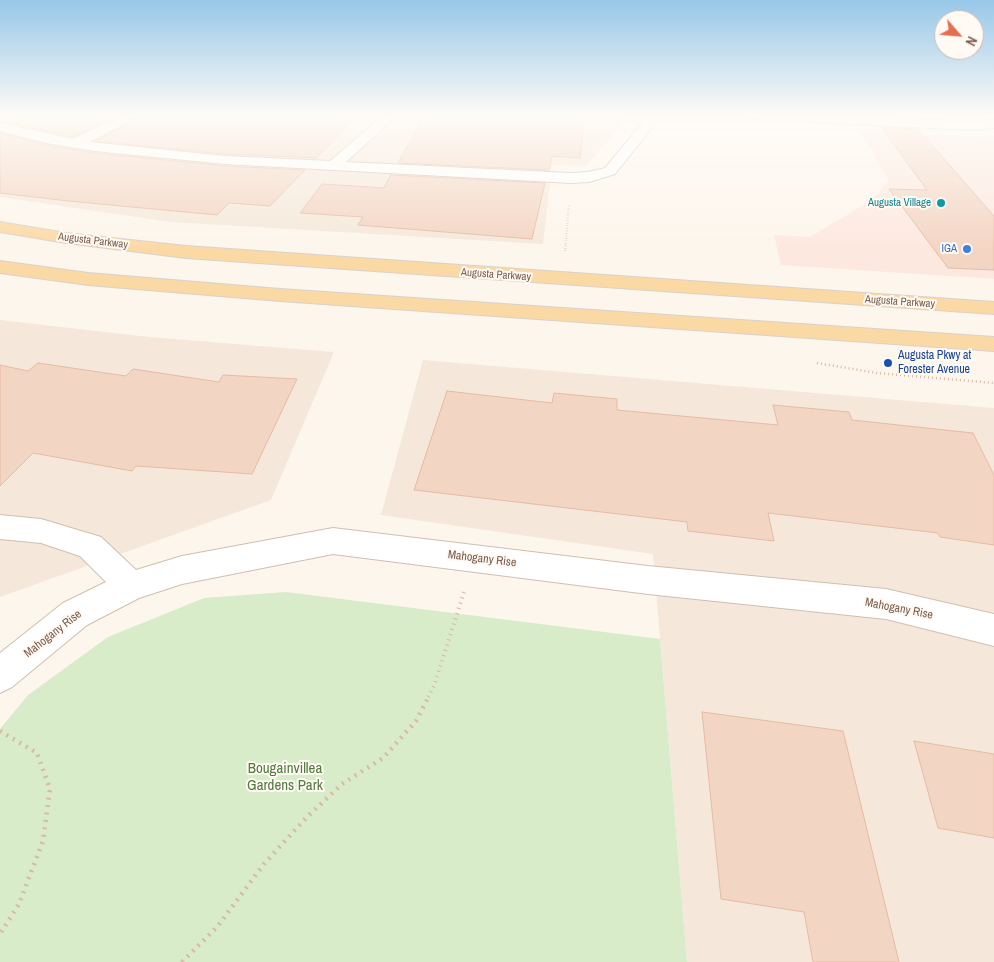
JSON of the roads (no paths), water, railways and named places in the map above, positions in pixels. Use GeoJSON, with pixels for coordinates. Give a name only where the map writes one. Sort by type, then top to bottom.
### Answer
{"type":"FeatureCollection","features":[{"type":"Feature","properties":{"kind":"main road","name":"Augusta Parkway"},"geometry":{"type":"LineString","coordinates":[[0,227],[66,238],[186,252],[994,308]]}},
{"type":"Feature","properties":{"kind":"main road"},"geometry":{"type":"LineString","coordinates":[[0,267],[88,279],[280,295],[994,344]]}},
{"type":"Feature","properties":{"kind":"street"},"geometry":{"type":"LineString","coordinates":[[223,160],[571,178],[589,177],[610,171],[619,160]]}},
{"type":"Feature","properties":{"kind":"street"},"geometry":{"type":"LineString","coordinates":[[334,166],[339,160]]}},
{"type":"Feature","properties":{"kind":"street"},"geometry":{"type":"LineString","coordinates":[[0,527],[41,531],[90,546],[131,586]]}},
{"type":"Feature","properties":{"kind":"street","name":"Mahogany Rise"},"geometry":{"type":"LineString","coordinates":[[0,675],[75,614],[131,586],[182,570],[333,541],[648,580],[886,604],[994,630]]}},
{"type":"Feature","properties":{"kind":"place","name":"Augusta Village"},"geometry":{"type":"Point","coordinates":[941,203]}},
{"type":"Feature","properties":{"kind":"place","name":"IGA"},"geometry":{"type":"Point","coordinates":[967,249]}},
{"type":"Feature","properties":{"kind":"place","name":"Augusta Pkwy at Forester Avenue"},"geometry":{"type":"Point","coordinates":[888,363]}},
{"type":"Feature","properties":{"kind":"park label","name":"Bougainvillea Gardens Park"},"geometry":{"type":"Point","coordinates":[285,778]}}]}
